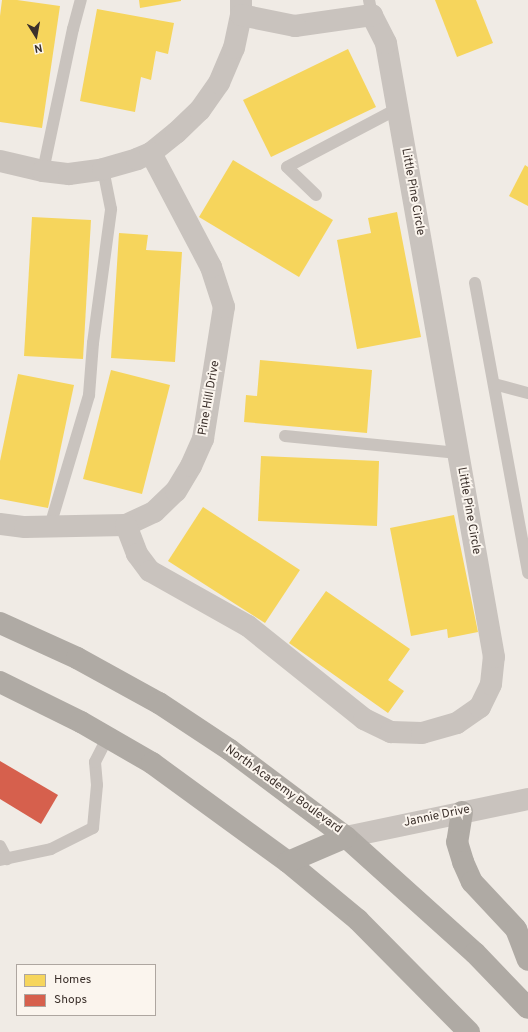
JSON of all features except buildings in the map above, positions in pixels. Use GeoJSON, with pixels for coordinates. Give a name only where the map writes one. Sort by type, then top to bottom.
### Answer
{"type":"FeatureCollection","features":[{"type":"Feature","properties":{"kind":"highway","name":"North Academy Boulevard"},"geometry":{"type":"LineString","coordinates":[[0,623],[77,658],[159,703],[230,750],[346,837],[475,953],[528,1008]]}},
{"type":"Feature","properties":{"kind":"highway"},"geometry":{"type":"LineString","coordinates":[[0,682],[81,722],[152,763],[288,862],[358,920],[469,1032]]}},
{"type":"Feature","properties":{"kind":"highway"},"geometry":{"type":"LineString","coordinates":[[462,812],[457,842],[463,862],[472,882],[516,928],[528,960]]}},
{"type":"Feature","properties":{"kind":"highway"},"geometry":{"type":"LineString","coordinates":[[288,862],[346,837]]}},
{"type":"Feature","properties":{"kind":"street"},"geometry":{"type":"LineString","coordinates":[[0,161],[43,171],[69,174],[103,169],[137,159],[151,153],[176,133],[200,110],[219,83],[234,48],[241,7]]}},
{"type":"Feature","properties":{"kind":"street","name":"Little Pine Circle"},"geometry":{"type":"LineString","coordinates":[[126,525],[137,554],[150,571],[248,626],[364,718],[390,732],[422,733],[457,723],[480,707],[491,684],[494,657],[386,43],[370,8],[295,26],[241,7]]}},
{"type":"Feature","properties":{"kind":"street","name":"Pine Hill Drive"},"geometry":{"type":"LineString","coordinates":[[0,524],[25,527],[126,525],[154,512],[176,491],[191,466],[203,439],[224,307],[211,267],[151,153]]}},
{"type":"Feature","properties":{"kind":"street","name":"Jannie Drive"},"geometry":{"type":"LineString","coordinates":[[346,837],[528,799]]}},
{"type":"Feature","properties":{"kind":"lane"},"geometry":{"type":"LineString","coordinates":[[43,171],[73,29],[81,0]]}},
{"type":"Feature","properties":{"kind":"lane"},"geometry":{"type":"LineString","coordinates":[[316,196],[287,167],[397,109]]}},
{"type":"Feature","properties":{"kind":"lane"},"geometry":{"type":"LineString","coordinates":[[50,526],[89,395],[93,343],[111,209],[103,169]]}},
{"type":"Feature","properties":{"kind":"lane"},"geometry":{"type":"LineString","coordinates":[[475,283],[528,573]]}},
{"type":"Feature","properties":{"kind":"lane"},"geometry":{"type":"LineString","coordinates":[[494,384],[528,393]]}},
{"type":"Feature","properties":{"kind":"lane"},"geometry":{"type":"LineString","coordinates":[[284,436],[458,453]]}},
{"type":"Feature","properties":{"kind":"lane"},"geometry":{"type":"LineString","coordinates":[[0,846],[4,859],[51,849],[93,828],[97,785],[95,762],[108,738]]}}]}
